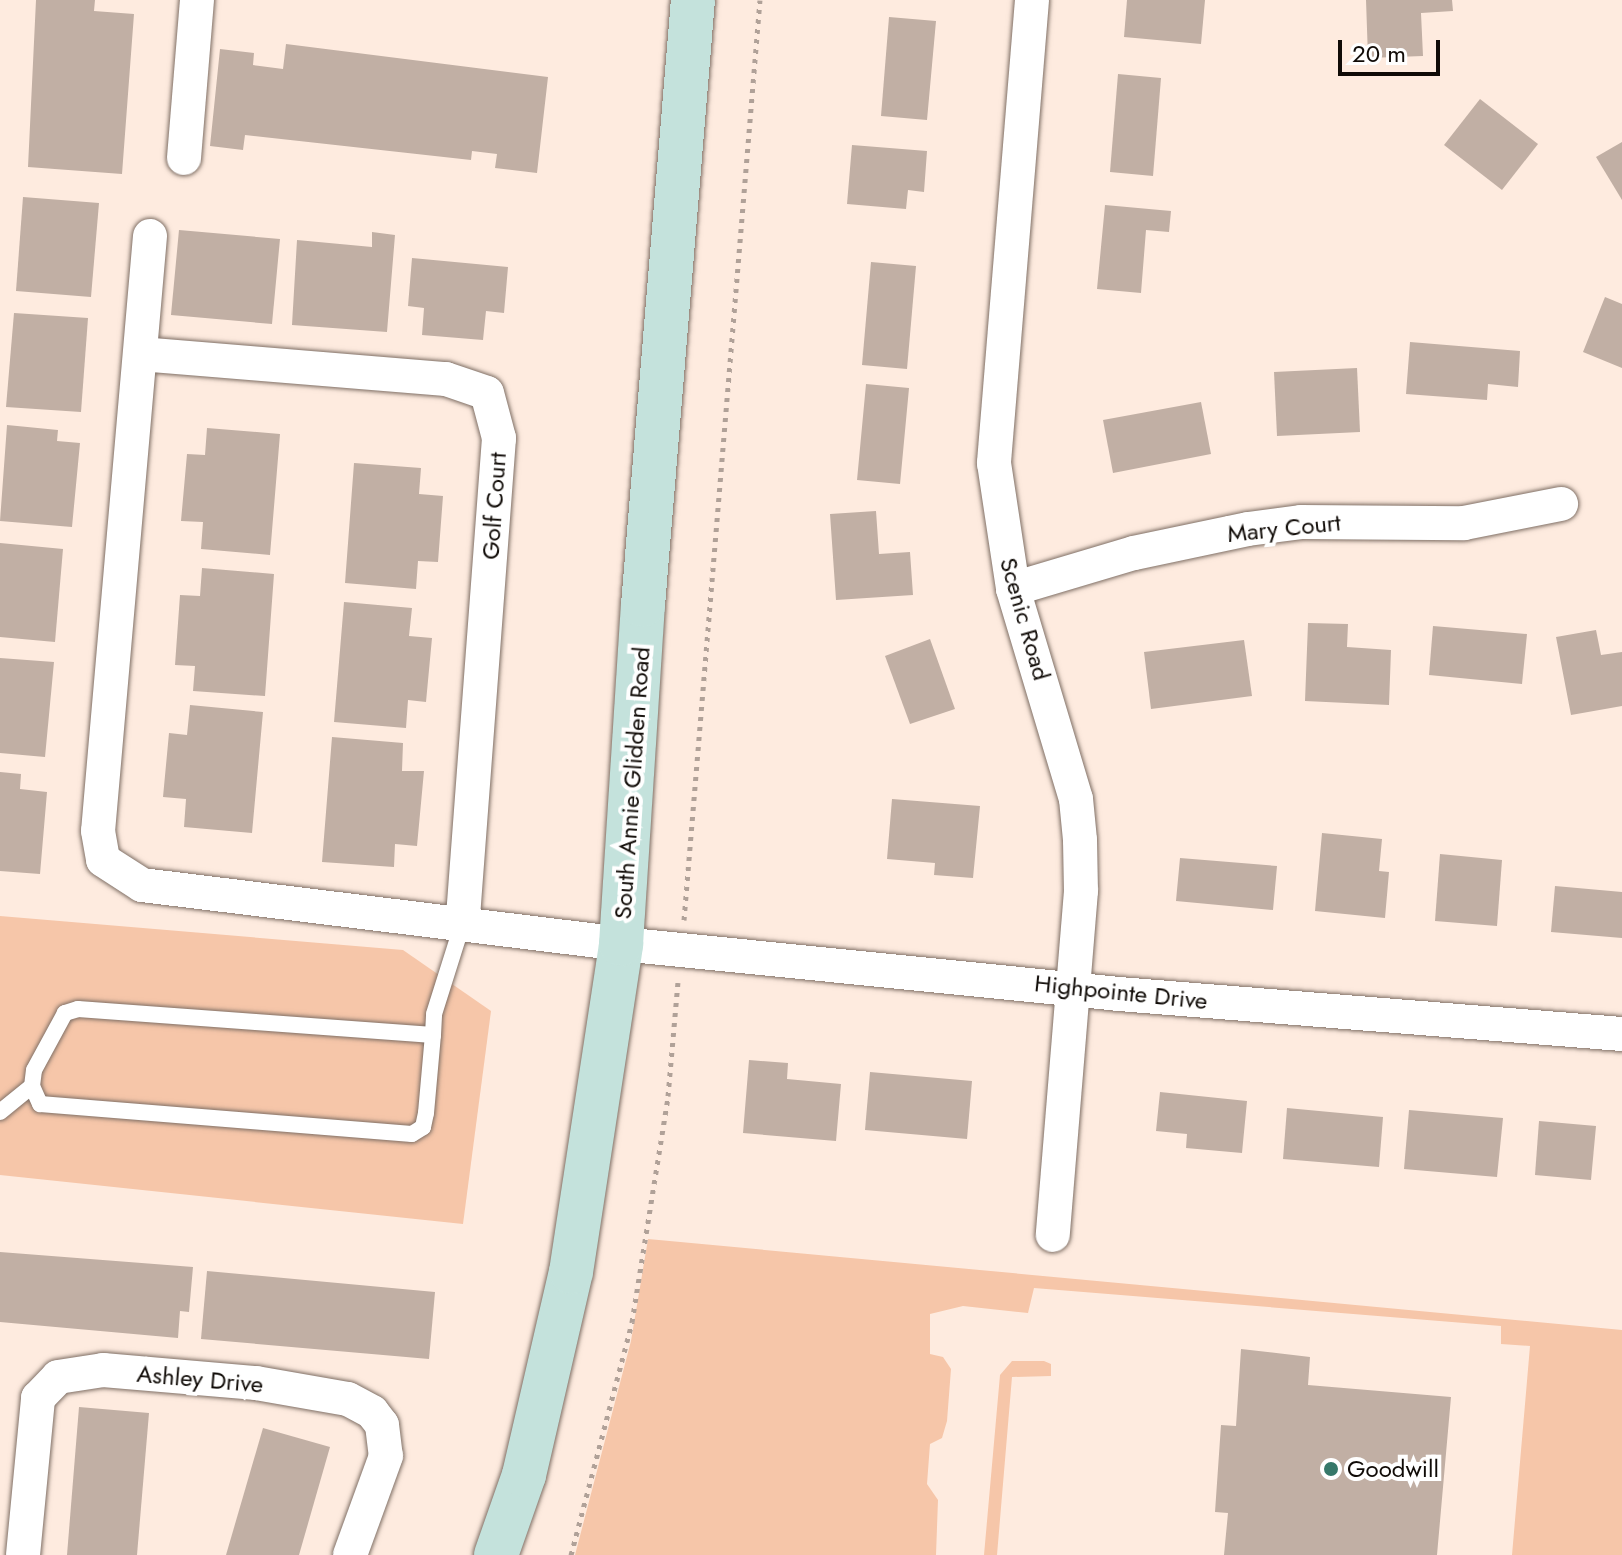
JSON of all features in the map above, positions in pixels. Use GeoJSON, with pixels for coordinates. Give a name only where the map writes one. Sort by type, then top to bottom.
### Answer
{"type":"FeatureCollection","features":[{"type":"Feature","properties":{"kind":"main road","name":"South Annie Glidden Road"},"geometry":{"type":"LineString","coordinates":[[496,1555],[524,1475],[571,1272],[621,944],[644,589],[693,0]]}},
{"type":"Feature","properties":{"kind":"street"},"geometry":{"type":"LineString","coordinates":[[184,158],[197,0]]}},
{"type":"Feature","properties":{"kind":"street","name":"Scenic Road"},"geometry":{"type":"LineString","coordinates":[[1032,0],[996,405],[994,463],[1013,589],[1076,799],[1081,891],[1053,1235]]}},
{"type":"Feature","properties":{"kind":"street"},"geometry":{"type":"LineString","coordinates":[[150,236],[98,831],[103,860],[142,885],[463,922],[621,944]]}},
{"type":"Feature","properties":{"kind":"street","name":"Golf Court"},"geometry":{"type":"LineString","coordinates":[[140,354],[446,379],[487,393],[499,438],[463,922]]}},
{"type":"Feature","properties":{"kind":"street","name":"Mary Court"},"geometry":{"type":"LineString","coordinates":[[1013,589],[1134,553],[1248,529],[1301,522],[1464,523],[1561,504]]}},
{"type":"Feature","properties":{"kind":"street","name":"Highpointe Drive"},"geometry":{"type":"LineString","coordinates":[[621,944],[1073,989],[1622,1034]]}},
{"type":"Feature","properties":{"kind":"street","name":"Ashley Drive"},"geometry":{"type":"LineString","coordinates":[[23,1555],[38,1398],[58,1377],[103,1370],[256,1383],[348,1399],[372,1412],[382,1425],[386,1456],[350,1555]]}},
{"type":"Feature","properties":{"kind":"lane"},"geometry":{"type":"LineString","coordinates":[[433,1035],[78,1009],[65,1013],[34,1070],[32,1086],[40,1104],[412,1134],[423,1127],[433,1035],[463,922]]}},
{"type":"Feature","properties":{"kind":"lane"},"geometry":{"type":"LineString","coordinates":[[0,1112],[32,1086]]}},
{"type":"Feature","properties":{"kind":"path"},"geometry":{"type":"LineString","coordinates":[[571,1555],[632,1322],[668,1096],[760,0]]}},
{"type":"Feature","properties":{"kind":"shaded area"},"geometry":{"type":"Polygon","coordinates":[[[0,916],[403,950],[491,1011],[463,1224],[0,1175],[0,916]]]}},
{"type":"Feature","properties":{"kind":"shaded area"},"geometry":{"type":"Polygon","coordinates":[[[648,1239],[1622,1330],[1622,1555],[1512,1555],[1530,1346],[1501,1344],[1501,1326],[1034,1288],[1028,1313],[963,1306],[930,1314],[930,1354],[943,1357],[951,1369],[947,1421],[942,1438],[930,1444],[927,1484],[938,1500],[936,1555],[575,1555],[631,1341],[648,1239]]]}},
{"type":"Feature","properties":{"kind":"shaded area"},"geometry":{"type":"Polygon","coordinates":[[[1012,1361],[1044,1361],[1051,1364],[1051,1376],[1012,1377],[997,1555],[984,1555],[1000,1375],[1012,1361]]]}},
{"type":"Feature","properties":{"kind":"building"},"geometry":{"type":"Polygon","coordinates":[[[36,0],[95,0],[94,11],[134,14],[122,174],[28,167],[36,0]]]}},
{"type":"Feature","properties":{"kind":"building"},"geometry":{"type":"Polygon","coordinates":[[[1127,0],[1205,0],[1201,44],[1124,37],[1127,0]]]}},
{"type":"Feature","properties":{"kind":"building"},"geometry":{"type":"Polygon","coordinates":[[[1366,0],[1452,0],[1453,11],[1421,13],[1423,56],[1368,58],[1366,0]]]}},
{"type":"Feature","properties":{"kind":"building"},"geometry":{"type":"Polygon","coordinates":[[[889,17],[936,21],[927,120],[881,116],[889,17]]]}},
{"type":"Feature","properties":{"kind":"building"},"geometry":{"type":"Polygon","coordinates":[[[286,44],[548,77],[537,173],[495,168],[497,154],[472,151],[471,160],[245,135],[243,150],[210,146],[220,49],[254,53],[253,65],[283,69],[286,44]]]}},
{"type":"Feature","properties":{"kind":"building"},"geometry":{"type":"Polygon","coordinates":[[[1118,74],[1161,78],[1153,176],[1110,172],[1118,74]]]}},
{"type":"Feature","properties":{"kind":"building"},"geometry":{"type":"Polygon","coordinates":[[[1480,99],[1538,144],[1502,190],[1444,145],[1480,99]]]}},
{"type":"Feature","properties":{"kind":"building"},"geometry":{"type":"Polygon","coordinates":[[[1622,142],[1622,200],[1596,157],[1622,142]]]}},
{"type":"Feature","properties":{"kind":"building"},"geometry":{"type":"Polygon","coordinates":[[[852,145],[927,151],[924,192],[908,190],[906,209],[847,204],[852,145]]]}},
{"type":"Feature","properties":{"kind":"building"},"geometry":{"type":"Polygon","coordinates":[[[23,197],[99,203],[91,297],[16,291],[23,197]]]}},
{"type":"Feature","properties":{"kind":"building"},"geometry":{"type":"Polygon","coordinates":[[[1105,205],[1171,211],[1169,232],[1146,230],[1141,293],[1097,289],[1105,205]]]}},
{"type":"Feature","properties":{"kind":"building"},"geometry":{"type":"Polygon","coordinates":[[[179,230],[280,239],[272,324],[171,315],[179,230]]]}},
{"type":"Feature","properties":{"kind":"building"},"geometry":{"type":"Polygon","coordinates":[[[372,232],[395,235],[387,332],[292,325],[297,240],[372,247],[372,232]]]}},
{"type":"Feature","properties":{"kind":"building"},"geometry":{"type":"Polygon","coordinates":[[[412,258],[508,267],[504,313],[486,311],[483,340],[422,335],[424,308],[408,306],[412,258]]]}},
{"type":"Feature","properties":{"kind":"building"},"geometry":{"type":"Polygon","coordinates":[[[871,262],[916,266],[907,369],[862,365],[871,262]]]}},
{"type":"Feature","properties":{"kind":"building"},"geometry":{"type":"Polygon","coordinates":[[[1605,297],[1622,304],[1622,368],[1583,352],[1605,297]]]}},
{"type":"Feature","properties":{"kind":"building"},"geometry":{"type":"Polygon","coordinates":[[[14,313],[88,318],[81,412],[6,407],[14,313]]]}},
{"type":"Feature","properties":{"kind":"building"},"geometry":{"type":"Polygon","coordinates":[[[1410,342],[1520,351],[1518,387],[1488,384],[1487,400],[1406,394],[1410,342]]]}},
{"type":"Feature","properties":{"kind":"building"},"geometry":{"type":"Polygon","coordinates":[[[1357,368],[1360,432],[1277,436],[1274,372],[1357,368]]]}},
{"type":"Feature","properties":{"kind":"building"},"geometry":{"type":"Polygon","coordinates":[[[866,384],[909,388],[900,484],[857,480],[866,384]]]}},
{"type":"Feature","properties":{"kind":"building"},"geometry":{"type":"Polygon","coordinates":[[[1201,402],[1211,454],[1113,473],[1103,420],[1201,402]]]}},
{"type":"Feature","properties":{"kind":"building"},"geometry":{"type":"Polygon","coordinates":[[[7,425],[58,430],[57,441],[80,443],[72,527],[0,521],[7,425]]]}},
{"type":"Feature","properties":{"kind":"building"},"geometry":{"type":"Polygon","coordinates":[[[207,428],[280,434],[270,555],[201,549],[203,522],[181,521],[187,454],[205,455],[207,428]]]}},
{"type":"Feature","properties":{"kind":"building"},"geometry":{"type":"Polygon","coordinates":[[[354,463],[421,468],[419,494],[443,496],[438,562],[418,561],[416,589],[345,583],[354,463]]]}},
{"type":"Feature","properties":{"kind":"building"},"geometry":{"type":"Polygon","coordinates":[[[876,511],[879,554],[910,552],[913,595],[836,600],[830,514],[876,511]]]}},
{"type":"Feature","properties":{"kind":"building"},"geometry":{"type":"Polygon","coordinates":[[[0,543],[63,549],[55,642],[0,637],[0,543]]]}},
{"type":"Feature","properties":{"kind":"building"},"geometry":{"type":"Polygon","coordinates":[[[202,568],[274,574],[265,696],[193,691],[195,666],[175,665],[180,595],[200,596],[202,568]]]}},
{"type":"Feature","properties":{"kind":"building"},"geometry":{"type":"Polygon","coordinates":[[[344,602],[412,608],[409,636],[432,638],[426,702],[408,700],[406,728],[334,722],[344,602]]]}},
{"type":"Feature","properties":{"kind":"building"},"geometry":{"type":"Polygon","coordinates":[[[1308,623],[1348,624],[1347,647],[1391,650],[1389,705],[1305,701],[1308,623]]]}},
{"type":"Feature","properties":{"kind":"building"},"geometry":{"type":"Polygon","coordinates":[[[1433,626],[1527,634],[1522,684],[1429,675],[1433,626]]]}},
{"type":"Feature","properties":{"kind":"building"},"geometry":{"type":"Polygon","coordinates":[[[1596,630],[1601,655],[1622,652],[1622,706],[1571,715],[1556,637],[1596,630]]]}},
{"type":"Feature","properties":{"kind":"building"},"geometry":{"type":"Polygon","coordinates":[[[930,639],[955,709],[910,724],[885,656],[930,639]]]}},
{"type":"Feature","properties":{"kind":"building"},"geometry":{"type":"Polygon","coordinates":[[[1244,640],[1252,696],[1151,709],[1144,652],[1244,640]]]}},
{"type":"Feature","properties":{"kind":"building"},"geometry":{"type":"Polygon","coordinates":[[[0,658],[54,662],[45,757],[0,753],[0,658]]]}},
{"type":"Feature","properties":{"kind":"building"},"geometry":{"type":"Polygon","coordinates":[[[190,705],[263,712],[252,833],[184,827],[186,799],[163,797],[169,733],[187,735],[190,705]]]}},
{"type":"Feature","properties":{"kind":"building"},"geometry":{"type":"Polygon","coordinates":[[[332,737],[403,743],[402,771],[424,771],[417,846],[395,844],[394,867],[322,862],[332,737]]]}},
{"type":"Feature","properties":{"kind":"building"},"geometry":{"type":"Polygon","coordinates":[[[0,772],[21,774],[20,789],[47,792],[40,874],[0,871],[0,772]]]}},
{"type":"Feature","properties":{"kind":"building"},"geometry":{"type":"Polygon","coordinates":[[[892,799],[980,806],[973,878],[934,875],[935,863],[887,859],[892,799]]]}},
{"type":"Feature","properties":{"kind":"building"},"geometry":{"type":"Polygon","coordinates":[[[1322,833],[1382,839],[1379,871],[1389,872],[1385,918],[1315,911],[1322,833]]]}},
{"type":"Feature","properties":{"kind":"building"},"geometry":{"type":"Polygon","coordinates":[[[1440,854],[1502,860],[1497,926],[1435,921],[1440,854]]]}},
{"type":"Feature","properties":{"kind":"building"},"geometry":{"type":"Polygon","coordinates":[[[1180,858],[1277,866],[1273,910],[1176,901],[1180,858]]]}},
{"type":"Feature","properties":{"kind":"building"},"geometry":{"type":"Polygon","coordinates":[[[1555,886],[1622,892],[1622,938],[1551,932],[1555,886]]]}},
{"type":"Feature","properties":{"kind":"building"},"geometry":{"type":"Polygon","coordinates":[[[749,1060],[788,1063],[787,1079],[841,1084],[836,1141],[743,1133],[749,1060]]]}},
{"type":"Feature","properties":{"kind":"building"},"geometry":{"type":"Polygon","coordinates":[[[870,1072],[972,1081],[967,1139],[865,1130],[870,1072]]]}},
{"type":"Feature","properties":{"kind":"building"},"geometry":{"type":"Polygon","coordinates":[[[1160,1092],[1247,1101],[1242,1153],[1186,1148],[1187,1134],[1156,1131],[1160,1092]]]}},
{"type":"Feature","properties":{"kind":"building"},"geometry":{"type":"Polygon","coordinates":[[[1287,1108],[1383,1117],[1379,1167],[1283,1159],[1287,1108]]]}},
{"type":"Feature","properties":{"kind":"building"},"geometry":{"type":"Polygon","coordinates":[[[1409,1110],[1503,1118],[1497,1177],[1404,1169],[1409,1110]]]}},
{"type":"Feature","properties":{"kind":"building"},"geometry":{"type":"Polygon","coordinates":[[[1539,1121],[1596,1126],[1591,1180],[1535,1175],[1539,1121]]]}},
{"type":"Feature","properties":{"kind":"building"},"geometry":{"type":"Polygon","coordinates":[[[0,1252],[193,1267],[189,1312],[180,1311],[178,1338],[0,1322],[0,1252]]]}},
{"type":"Feature","properties":{"kind":"building"},"geometry":{"type":"Polygon","coordinates":[[[207,1271],[435,1292],[429,1359],[201,1339],[207,1271]]]}},
{"type":"Feature","properties":{"kind":"building","name":"Goodwill"},"geometry":{"type":"Polygon","coordinates":[[[1241,1349],[1310,1357],[1308,1385],[1451,1397],[1437,1555],[1224,1555],[1228,1513],[1215,1512],[1221,1425],[1236,1426],[1241,1349]]]}},
{"type":"Feature","properties":{"kind":"building"},"geometry":{"type":"Polygon","coordinates":[[[79,1407],[149,1413],[137,1555],[67,1555],[79,1407]]]}},
{"type":"Feature","properties":{"kind":"building"},"geometry":{"type":"Polygon","coordinates":[[[263,1428],[330,1447],[299,1555],[226,1555],[263,1428]]]}},
{"type":"Feature","properties":{"kind":"place","name":"Goodwill"},"geometry":{"type":"Point","coordinates":[1331,1469]}}]}
